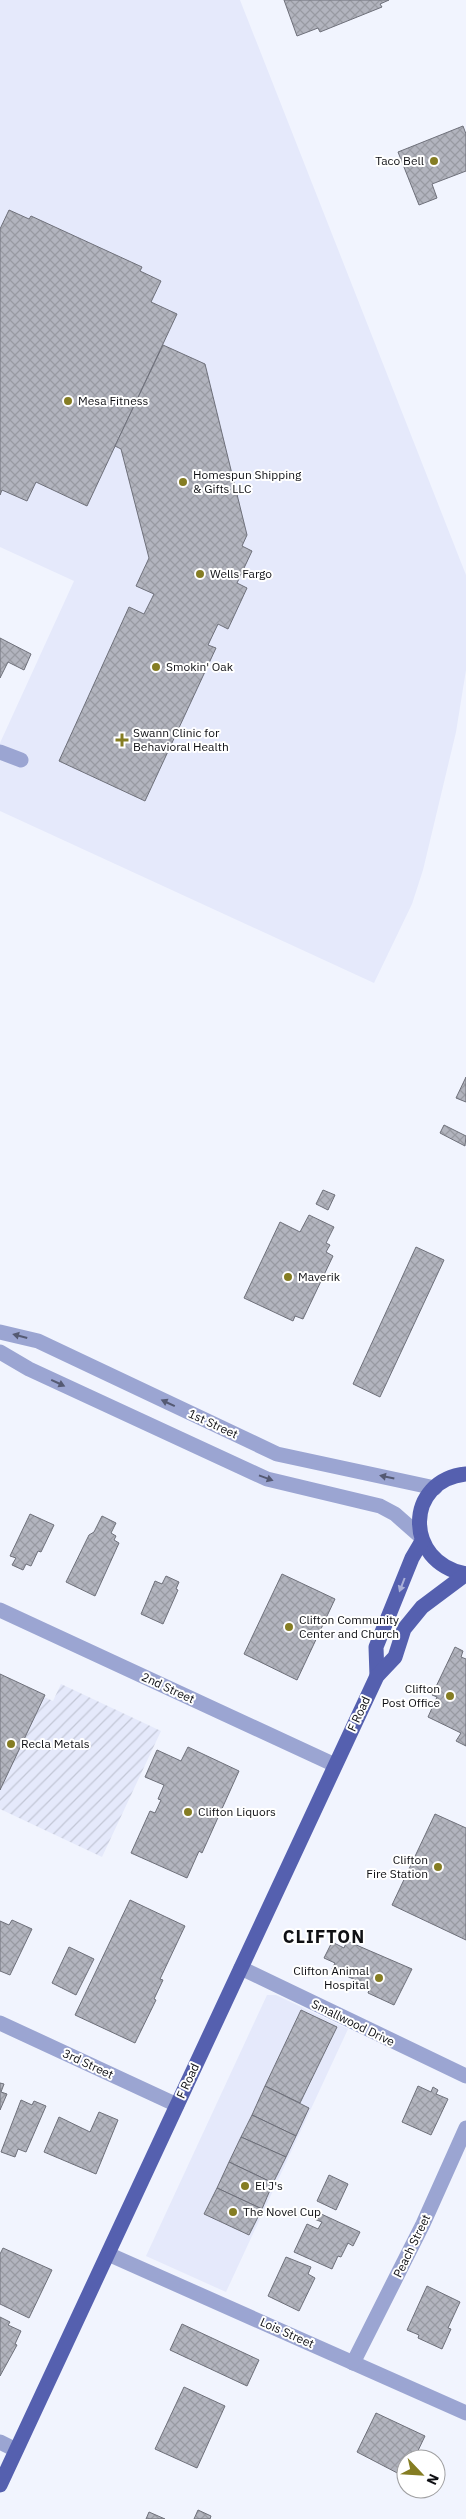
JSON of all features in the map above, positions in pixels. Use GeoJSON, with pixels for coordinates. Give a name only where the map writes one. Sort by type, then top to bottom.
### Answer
{"type":"FeatureCollection","features":[{"type":"Feature","properties":{"kind":"main road"},"geometry":{"type":"LineString","coordinates":[[464,1472],[446,1479],[435,1488],[426,1499],[420,1513],[422,1539],[429,1553],[439,1564],[466,1574]]}},
{"type":"Feature","properties":{"kind":"main road","name":"F Road"},"geometry":{"type":"LineString","coordinates":[[377,1676],[376,1647],[412,1558],[422,1539]]}},
{"type":"Feature","properties":{"kind":"main road","name":"F Road"},"geometry":{"type":"LineString","coordinates":[[0,2485],[377,1676],[395,1657],[404,1629],[422,1607],[466,1574]]}},
{"type":"Feature","properties":{"kind":"street"},"geometry":{"type":"LineString","coordinates":[[0,752],[20,760]]}},
{"type":"Feature","properties":{"kind":"street","name":"1st Street"},"geometry":{"type":"LineString","coordinates":[[0,1332],[38,1341],[277,1454],[435,1488]]}},
{"type":"Feature","properties":{"kind":"street"},"geometry":{"type":"LineString","coordinates":[[0,1352],[29,1370],[267,1480],[380,1506],[395,1514],[422,1539]]}},
{"type":"Feature","properties":{"kind":"street","name":"2nd Street"},"geometry":{"type":"LineString","coordinates":[[0,1610],[335,1765]]}},
{"type":"Feature","properties":{"kind":"street","name":"Smallwood Drive"},"geometry":{"type":"LineString","coordinates":[[241,1968],[466,2076]]}},
{"type":"Feature","properties":{"kind":"street","name":"3rd Street"},"geometry":{"type":"LineString","coordinates":[[0,2023],[177,2105]]}},
{"type":"Feature","properties":{"kind":"street","name":"Peach Street"},"geometry":{"type":"LineString","coordinates":[[353,2363],[423,2224],[466,2128]]}},
{"type":"Feature","properties":{"kind":"street","name":"Lois Street"},"geometry":{"type":"LineString","coordinates":[[108,2254],[466,2413]]}},
{"type":"Feature","properties":{"kind":"street"},"geometry":{"type":"LineString","coordinates":[[0,2442],[16,2450]]}},
{"type":"Feature","properties":{"kind":"shaded area"},"geometry":{"type":"Polygon","coordinates":[[[0,0],[240,0],[466,575],[466,670],[456,732],[423,870],[412,904],[374,983],[0,811],[0,743],[74,581],[0,547],[0,0]]]}},
{"type":"Feature","properties":{"kind":"shaded area"},"geometry":{"type":"Polygon","coordinates":[[[61,1684],[161,1731],[102,1857],[0,1809],[0,1790],[44,1697],[53,1701],[61,1684]]]}},
{"type":"Feature","properties":{"kind":"shaded area"},"geometry":{"type":"Polygon","coordinates":[[[267,1995],[276,1995],[348,2029],[226,2292],[146,2256],[267,1995]]]}},
{"type":"Feature","properties":{"kind":"building"},"geometry":{"type":"Polygon","coordinates":[[[284,0],[389,0],[380,4],[382,7],[320,32],[318,28],[297,36],[284,0]]]}},
{"type":"Feature","properties":{"kind":"building","name":"Taco Bell"},"geometry":{"type":"Polygon","coordinates":[[[463,126],[466,134],[466,171],[432,184],[437,198],[419,205],[398,152],[463,126]]]}},
{"type":"Feature","properties":{"kind":"building","name":"Mesa Fitness"},"geometry":{"type":"Polygon","coordinates":[[[9,210],[29,219],[31,216],[142,267],[140,271],[161,281],[151,302],[177,314],[87,506],[36,482],[27,501],[2,490],[0,495],[0,229],[9,210]]]}},
{"type":"Feature","properties":{"kind":"building"},"geometry":{"type":"Polygon","coordinates":[[[163,345],[205,364],[247,535],[242,546],[252,551],[237,583],[247,588],[228,629],[218,624],[208,645],[216,648],[145,801],[59,761],[129,607],[144,614],[154,594],[136,586],[149,558],[121,449],[115,446],[163,345]]]}},
{"type":"Feature","properties":{"kind":"building"},"geometry":{"type":"Polygon","coordinates":[[[0,638],[31,654],[24,670],[8,662],[0,678],[0,638]]]}},
{"type":"Feature","properties":{"kind":"building"},"geometry":{"type":"Polygon","coordinates":[[[466,1077],[466,1102],[456,1098],[466,1077]]]}},
{"type":"Feature","properties":{"kind":"building"},"geometry":{"type":"Polygon","coordinates":[[[444,1125],[466,1136],[465,1146],[440,1133],[444,1125]]]}},
{"type":"Feature","properties":{"kind":"building"},"geometry":{"type":"Polygon","coordinates":[[[323,1190],[335,1195],[328,1210],[316,1204],[323,1190]]]}},
{"type":"Feature","properties":{"kind":"building","name":"Maverik"},"geometry":{"type":"Polygon","coordinates":[[[309,1215],[334,1227],[326,1243],[330,1245],[326,1252],[333,1256],[303,1319],[295,1316],[293,1321],[244,1298],[280,1222],[300,1232],[309,1215]]]}},
{"type":"Feature","properties":{"kind":"building"},"geometry":{"type":"Polygon","coordinates":[[[416,1247],[444,1260],[380,1397],[353,1384],[416,1247]]]}},
{"type":"Feature","properties":{"kind":"building"},"geometry":{"type":"Polygon","coordinates":[[[30,1514],[54,1525],[41,1552],[38,1551],[31,1566],[26,1564],[23,1570],[12,1565],[16,1558],[10,1556],[30,1514]]]}},
{"type":"Feature","properties":{"kind":"building"},"geometry":{"type":"Polygon","coordinates":[[[102,1516],[116,1523],[111,1533],[116,1536],[114,1540],[119,1543],[95,1596],[66,1582],[89,1535],[94,1532],[102,1516]]]}},
{"type":"Feature","properties":{"kind":"building","name":"Clifton Community Center and Church"},"geometry":{"type":"Polygon","coordinates":[[[282,1574],[335,1599],[297,1680],[244,1654],[282,1574]]]}},
{"type":"Feature","properties":{"kind":"building"},"geometry":{"type":"Polygon","coordinates":[[[166,1576],[179,1582],[176,1589],[178,1590],[163,1624],[141,1614],[155,1581],[162,1584],[166,1576]]]}},
{"type":"Feature","properties":{"kind":"building","name":"Clifton Post Office"},"geometry":{"type":"Polygon","coordinates":[[[455,1647],[463,1651],[461,1657],[466,1659],[466,1746],[456,1741],[461,1733],[428,1717],[437,1697],[432,1695],[455,1647]]]}},
{"type":"Feature","properties":{"kind":"building","name":"Recla Metals"},"geometry":{"type":"Polygon","coordinates":[[[0,1674],[45,1695],[0,1790],[0,1674]]]}},
{"type":"Feature","properties":{"kind":"building","name":"Clifton Liquors"},"geometry":{"type":"Polygon","coordinates":[[[188,1747],[239,1771],[202,1853],[199,1851],[187,1878],[131,1853],[150,1811],[155,1813],[161,1800],[158,1799],[164,1785],[145,1777],[157,1750],[181,1761],[188,1747]]]}},
{"type":"Feature","properties":{"kind":"building","name":"Clifton Fire Station"},"geometry":{"type":"Polygon","coordinates":[[[435,1814],[466,1828],[466,1940],[392,1905],[435,1814]]]}},
{"type":"Feature","properties":{"kind":"building"},"geometry":{"type":"Polygon","coordinates":[[[130,1900],[185,1926],[160,1979],[163,1980],[154,1999],[156,2000],[135,2043],[75,2015],[130,1900]]]}},
{"type":"Feature","properties":{"kind":"building"},"geometry":{"type":"Polygon","coordinates":[[[12,1920],[32,1929],[10,1975],[0,1971],[0,1921],[9,1925],[12,1920]]]}},
{"type":"Feature","properties":{"kind":"building","name":"Clifton Animal Hospital"},"geometry":{"type":"Polygon","coordinates":[[[347,1941],[412,1969],[394,2005],[368,1993],[370,1987],[332,1969],[335,1963],[324,1958],[332,1942],[344,1948],[347,1941]]]}},
{"type":"Feature","properties":{"kind":"building"},"geometry":{"type":"Polygon","coordinates":[[[69,1947],[94,1959],[76,1995],[52,1983],[69,1947]]]}},
{"type":"Feature","properties":{"kind":"building"},"geometry":{"type":"Polygon","coordinates":[[[301,2010],[337,2027],[300,2103],[265,2086],[301,2010]]]}},
{"type":"Feature","properties":{"kind":"building"},"geometry":{"type":"Polygon","coordinates":[[[0,2083],[4,2084],[1,2092],[7,2094],[0,2110],[0,2083]]]}},
{"type":"Feature","properties":{"kind":"building"},"geometry":{"type":"Polygon","coordinates":[[[265,2086],[309,2108],[296,2136],[252,2115],[265,2086]]]}},
{"type":"Feature","properties":{"kind":"building"},"geometry":{"type":"Polygon","coordinates":[[[418,2086],[431,2092],[433,2087],[438,2090],[436,2094],[448,2099],[431,2135],[402,2122],[418,2086]]]}},
{"type":"Feature","properties":{"kind":"building"},"geometry":{"type":"Polygon","coordinates":[[[21,2100],[32,2105],[34,2101],[46,2106],[26,2152],[18,2149],[15,2157],[1,2152],[21,2100]]]}},
{"type":"Feature","properties":{"kind":"building"},"geometry":{"type":"Polygon","coordinates":[[[99,2112],[118,2120],[96,2174],[44,2152],[59,2117],[90,2132],[99,2112]]]}},
{"type":"Feature","properties":{"kind":"building"},"geometry":{"type":"Polygon","coordinates":[[[252,2115],[296,2136],[286,2157],[241,2137],[252,2115]]]}},
{"type":"Feature","properties":{"kind":"building"},"geometry":{"type":"Polygon","coordinates":[[[241,2137],[286,2157],[273,2183],[229,2162],[241,2137]]]}},
{"type":"Feature","properties":{"kind":"building","name":"El J's"},"geometry":{"type":"Polygon","coordinates":[[[229,2162],[273,2183],[262,2209],[217,2188],[229,2162]]]}},
{"type":"Feature","properties":{"kind":"building"},"geometry":{"type":"Polygon","coordinates":[[[329,2175],[348,2184],[336,2210],[317,2201],[329,2175]]]}},
{"type":"Feature","properties":{"kind":"building","name":"The Novel Cup"},"geometry":{"type":"Polygon","coordinates":[[[217,2188],[262,2209],[249,2235],[204,2214],[217,2188]]]}},
{"type":"Feature","properties":{"kind":"building"},"geometry":{"type":"Polygon","coordinates":[[[317,2212],[360,2232],[353,2246],[348,2243],[341,2257],[338,2256],[332,2269],[294,2252],[307,2224],[318,2229],[322,2222],[314,2219],[317,2212]]]}},
{"type":"Feature","properties":{"kind":"building"},"geometry":{"type":"Polygon","coordinates":[[[3,2248],[52,2270],[29,2318],[0,2304],[0,2254],[3,2248]]]}},
{"type":"Feature","properties":{"kind":"building"},"geometry":{"type":"Polygon","coordinates":[[[286,2257],[311,2267],[308,2274],[315,2278],[299,2311],[268,2296],[286,2257]]]}},
{"type":"Feature","properties":{"kind":"building"},"geometry":{"type":"Polygon","coordinates":[[[427,2286],[460,2302],[448,2328],[451,2329],[442,2349],[418,2338],[419,2335],[407,2330],[427,2286]]]}},
{"type":"Feature","properties":{"kind":"building"},"geometry":{"type":"Polygon","coordinates":[[[0,2317],[10,2322],[8,2325],[21,2331],[15,2344],[17,2345],[0,2376],[0,2317]]]}},
{"type":"Feature","properties":{"kind":"building"},"geometry":{"type":"Polygon","coordinates":[[[182,2324],[259,2360],[247,2386],[170,2350],[182,2324]]]}},
{"type":"Feature","properties":{"kind":"building"},"geometry":{"type":"Polygon","coordinates":[[[184,2387],[225,2406],[197,2468],[155,2449],[184,2387]]]}},
{"type":"Feature","properties":{"kind":"building"},"geometry":{"type":"Polygon","coordinates":[[[376,2413],[425,2436],[419,2449],[396,2449],[396,2472],[357,2452],[376,2413]]]}},
{"type":"Feature","properties":{"kind":"building"},"geometry":{"type":"Polygon","coordinates":[[[198,2510],[211,2516],[210,2519],[194,2519],[198,2510]]]}},
{"type":"Feature","properties":{"kind":"building"},"geometry":{"type":"Polygon","coordinates":[[[149,2512],[165,2519],[146,2519],[149,2512]]]}},
{"type":"Feature","properties":{"kind":"place","name":"Taco Bell"},"geometry":{"type":"Point","coordinates":[434,161]}},
{"type":"Feature","properties":{"kind":"place","name":"Mesa Fitness"},"geometry":{"type":"Point","coordinates":[68,401]}},
{"type":"Feature","properties":{"kind":"place","name":"Homespun Shipping & Gifts LLC"},"geometry":{"type":"Point","coordinates":[183,482]}},
{"type":"Feature","properties":{"kind":"place","name":"Wells Fargo"},"geometry":{"type":"Point","coordinates":[200,574]}},
{"type":"Feature","properties":{"kind":"place","name":"Smokin' Oak"},"geometry":{"type":"Point","coordinates":[156,667]}},
{"type":"Feature","properties":{"kind":"place","name":"Swann Clinic for Behavioral Health"},"geometry":{"type":"Point","coordinates":[122,740]}},
{"type":"Feature","properties":{"kind":"place","name":"Maverik"},"geometry":{"type":"Point","coordinates":[288,1277]}},
{"type":"Feature","properties":{"kind":"place","name":"Clifton Community Center and Church"},"geometry":{"type":"Point","coordinates":[289,1627]}},
{"type":"Feature","properties":{"kind":"place","name":"Clifton Post Office"},"geometry":{"type":"Point","coordinates":[450,1696]}},
{"type":"Feature","properties":{"kind":"place","name":"Recla Metals"},"geometry":{"type":"Point","coordinates":[11,1744]}},
{"type":"Feature","properties":{"kind":"place","name":"Clifton Liquors"},"geometry":{"type":"Point","coordinates":[188,1812]}},
{"type":"Feature","properties":{"kind":"place","name":"Clifton Fire Station"},"geometry":{"type":"Point","coordinates":[438,1867]}},
{"type":"Feature","properties":{"kind":"place","name":"Clifton Animal Hospital"},"geometry":{"type":"Point","coordinates":[379,1978]}},
{"type":"Feature","properties":{"kind":"place","name":"El J's"},"geometry":{"type":"Point","coordinates":[245,2186]}},
{"type":"Feature","properties":{"kind":"place","name":"The Novel Cup"},"geometry":{"type":"Point","coordinates":[233,2212]}},
{"type":"Feature","properties":{"kind":"district","name":"CLIFTON"},"geometry":{"type":"Point","coordinates":[324,1937]}}]}
